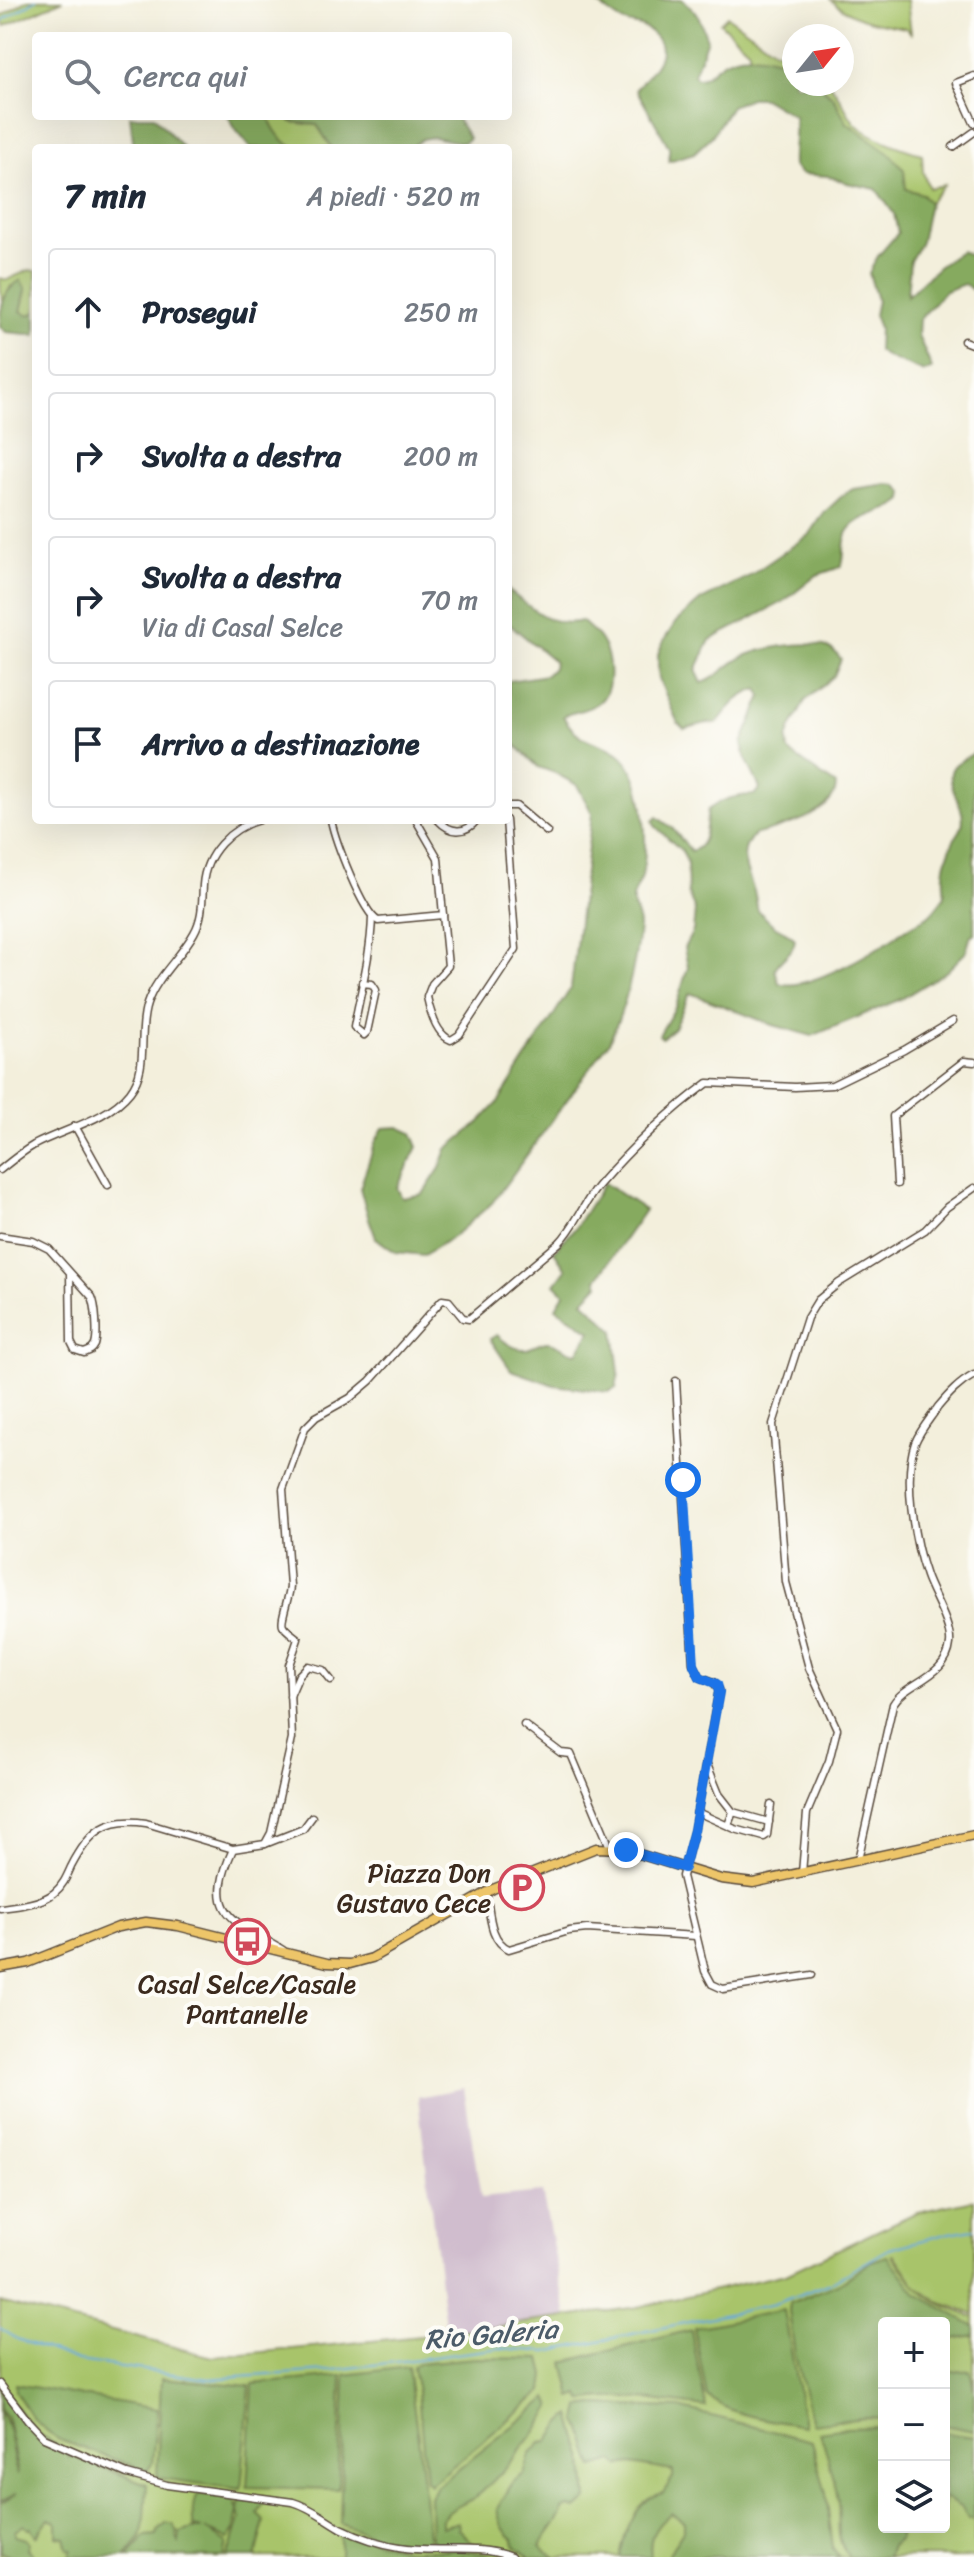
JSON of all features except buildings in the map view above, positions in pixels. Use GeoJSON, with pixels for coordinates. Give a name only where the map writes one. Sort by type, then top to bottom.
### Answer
{"type":"FeatureCollection","features":[{"type":"Feature","properties":{"kind":"main road"},"geometry":{"type":"LineString","coordinates":[[0,1968],[28,1963],[111,1929],[142,1922],[172,1925],[338,1964],[366,1960],[486,1892],[586,1851],[610,1847],[743,1883],[974,1835]]}},
{"type":"Feature","properties":{"kind":"street"},"geometry":{"type":"LineString","coordinates":[[974,76],[956,83],[974,123]]}},
{"type":"Feature","properties":{"kind":"street"},"geometry":{"type":"LineString","coordinates":[[953,147],[974,132]]}},
{"type":"Feature","properties":{"kind":"street"},"geometry":{"type":"LineString","coordinates":[[964,341],[974,345]]}},
{"type":"Feature","properties":{"kind":"street"},"geometry":{"type":"LineString","coordinates":[[512,805],[547,832]]}},
{"type":"Feature","properties":{"kind":"street"},"geometry":{"type":"LineString","coordinates":[[0,1170],[31,1147],[117,1105],[133,1087],[142,1062],[147,1005],[156,986],[196,929],[202,912],[205,876],[212,857],[231,834],[247,824]]}},
{"type":"Feature","properties":{"kind":"street"},"geometry":{"type":"LineString","coordinates":[[332,824],[342,854],[372,917],[371,939],[362,983],[354,1027],[364,1035],[376,990],[372,984],[362,983]]}},
{"type":"Feature","properties":{"kind":"street"},"geometry":{"type":"LineString","coordinates":[[418,824],[438,858],[448,966],[431,986],[427,997],[441,1033],[451,1040],[459,1035],[516,949],[506,824]]}},
{"type":"Feature","properties":{"kind":"street"},"geometry":{"type":"LineString","coordinates":[[443,824],[461,831],[474,824]]}},
{"type":"Feature","properties":{"kind":"street"},"geometry":{"type":"LineString","coordinates":[[372,917],[378,921],[443,915]]}},
{"type":"Feature","properties":{"kind":"street"},"geometry":{"type":"LineString","coordinates":[[265,1844],[273,1828],[292,1739],[289,1663],[298,1639],[282,1624],[290,1592],[283,1490],[306,1427],[370,1381],[442,1300],[449,1301],[463,1318],[469,1319],[542,1257],[565,1237],[596,1190],[664,1116],[708,1083],[795,1087],[832,1085],[904,1050],[953,1021]]}},
{"type":"Feature","properties":{"kind":"street"},"geometry":{"type":"LineString","coordinates":[[897,1184],[892,1117],[962,1063],[969,1060],[974,1062]]}},
{"type":"Feature","properties":{"kind":"street"},"geometry":{"type":"LineString","coordinates":[[75,1126],[108,1185]]}},
{"type":"Feature","properties":{"kind":"street"},"geometry":{"type":"LineString","coordinates":[[802,1873],[807,1813],[829,1761],[837,1729],[811,1672],[786,1582],[773,1424],[807,1318],[818,1300],[854,1273],[925,1230],[951,1204],[974,1188]]}},
{"type":"Feature","properties":{"kind":"street"},"geometry":{"type":"LineString","coordinates":[[0,1236],[45,1246],[70,1273],[95,1302],[95,1343],[92,1349],[84,1353],[76,1351],[71,1342],[70,1273]]}},
{"type":"Feature","properties":{"kind":"street"},"geometry":{"type":"LineString","coordinates":[[858,1860],[893,1704],[938,1667],[950,1643],[919,1552],[910,1488],[912,1454],[921,1431],[946,1397],[974,1375]]}},
{"type":"Feature","properties":{"kind":"street"},"geometry":{"type":"LineString","coordinates":[[676,1381],[694,1665],[700,1677],[714,1682],[719,1690],[684,1868],[683,1879],[696,1936],[706,1974],[718,1988],[812,1975]]}},
{"type":"Feature","properties":{"kind":"street"},"geometry":{"type":"LineString","coordinates":[[289,1699],[299,1675],[308,1666],[324,1671],[331,1680]]}},
{"type":"Feature","properties":{"kind":"street"},"geometry":{"type":"LineString","coordinates":[[524,1725],[561,1753],[571,1754],[610,1847]]}},
{"type":"Feature","properties":{"kind":"street"},"geometry":{"type":"LineString","coordinates":[[706,1762],[719,1794],[733,1812],[769,1822]]}},
{"type":"Feature","properties":{"kind":"street"},"geometry":{"type":"LineString","coordinates":[[697,1812],[764,1837],[767,1835],[771,1805]]}},
{"type":"Feature","properties":{"kind":"street"},"geometry":{"type":"LineString","coordinates":[[728,1825],[733,1812]]}},
{"type":"Feature","properties":{"kind":"street"},"geometry":{"type":"LineString","coordinates":[[0,1908],[27,1904],[54,1893],[63,1884],[86,1841],[96,1831],[110,1825],[146,1823],[233,1849],[265,1844],[299,1831],[307,1826],[312,1817]]}},
{"type":"Feature","properties":{"kind":"street"},"geometry":{"type":"LineString","coordinates":[[233,1849],[221,1879],[220,1894],[224,1906],[237,1922],[289,1954]]}},
{"type":"Feature","properties":{"kind":"street"},"geometry":{"type":"LineString","coordinates":[[486,1892],[495,1935],[500,1944],[507,1948],[587,1929],[696,1936]]}},
{"type":"Feature","properties":{"kind":"street"},"geometry":{"type":"LineString","coordinates":[[0,2384],[44,2438],[136,2478],[293,2502],[342,2528],[398,2547],[462,2548],[511,2557]]}},
{"type":"Feature","properties":{"kind":"shaded area"},"geometry":{"type":"Polygon","coordinates":[[[464,2088],[481,2198],[542,2192],[567,2317],[446,2334],[418,2097],[464,2088]]]}},
{"type":"Feature","properties":{"kind":"green space"},"geometry":{"type":"Polygon","coordinates":[[[28,0],[63,0],[5,26],[0,17],[28,0]]]}},
{"type":"Feature","properties":{"kind":"green space"},"geometry":{"type":"Polygon","coordinates":[[[584,0],[683,0],[698,15],[707,39],[694,74],[697,78],[727,60],[746,55],[782,62],[782,96],[832,96],[847,123],[890,154],[904,170],[906,189],[922,194],[929,203],[921,242],[910,261],[907,296],[938,267],[961,251],[974,257],[974,291],[964,284],[945,291],[919,320],[918,335],[932,369],[924,372],[878,351],[879,328],[874,315],[877,300],[869,273],[878,256],[898,233],[894,214],[876,189],[828,176],[801,174],[793,166],[794,116],[763,98],[750,98],[731,106],[712,136],[694,153],[669,161],[669,147],[636,89],[659,59],[660,44],[645,28],[625,22],[584,0]]]}},
{"type":"Feature","properties":{"kind":"green space"},"geometry":{"type":"Polygon","coordinates":[[[831,0],[907,0],[911,33],[906,28],[857,16],[831,0]]]}},
{"type":"Feature","properties":{"kind":"green space"},"geometry":{"type":"Polygon","coordinates":[[[727,16],[782,52],[782,61],[749,55],[749,50],[720,23],[727,16]]]}},
{"type":"Feature","properties":{"kind":"green space"},"geometry":{"type":"Polygon","coordinates":[[[839,96],[859,127],[922,154],[923,172],[929,188],[944,185],[929,203],[922,194],[906,189],[890,154],[847,123],[833,97],[839,96]]]}},
{"type":"Feature","properties":{"kind":"green space"},"geometry":{"type":"Polygon","coordinates":[[[130,120],[158,120],[179,144],[134,144],[130,120]]]}},
{"type":"Feature","properties":{"kind":"green space"},"geometry":{"type":"Polygon","coordinates":[[[230,120],[270,120],[288,144],[248,144],[230,120]]]}},
{"type":"Feature","properties":{"kind":"green space"},"geometry":{"type":"Polygon","coordinates":[[[270,120],[317,125],[329,144],[288,144],[270,120]]]}},
{"type":"Feature","properties":{"kind":"green space"},"geometry":{"type":"Polygon","coordinates":[[[290,120],[458,120],[469,138],[463,143],[433,137],[415,144],[329,144],[317,125],[290,120]]]}},
{"type":"Feature","properties":{"kind":"green space"},"geometry":{"type":"Polygon","coordinates":[[[32,270],[32,314],[21,311],[26,290],[11,286],[2,303],[0,278],[7,280],[32,270]]]}},
{"type":"Feature","properties":{"kind":"green space"},"geometry":{"type":"Polygon","coordinates":[[[21,280],[26,290],[21,311],[32,314],[32,335],[6,332],[0,327],[4,300],[21,280]]]}},
{"type":"Feature","properties":{"kind":"green space"},"geometry":{"type":"Polygon","coordinates":[[[897,485],[904,493],[903,500],[852,527],[847,534],[841,567],[817,575],[783,602],[710,640],[696,670],[702,683],[747,655],[795,645],[827,647],[841,659],[834,676],[805,701],[787,740],[788,750],[836,785],[833,795],[827,804],[804,819],[754,835],[745,848],[746,869],[758,911],[795,939],[792,948],[775,969],[779,983],[805,982],[840,969],[873,951],[935,908],[945,896],[946,863],[963,819],[952,786],[951,772],[957,763],[974,753],[974,934],[966,952],[947,971],[901,999],[812,1036],[773,1025],[690,993],[674,1028],[662,1038],[659,1035],[676,1006],[688,967],[684,948],[693,931],[695,910],[688,894],[687,862],[682,851],[653,821],[657,817],[672,828],[691,851],[703,840],[708,810],[730,798],[754,795],[760,788],[742,743],[762,696],[758,689],[750,692],[734,703],[716,724],[684,729],[678,723],[659,679],[658,655],[663,642],[676,622],[701,600],[748,577],[810,534],[824,513],[843,495],[853,489],[897,485]]]}},
{"type":"Feature","properties":{"kind":"green space"},"geometry":{"type":"Polygon","coordinates":[[[512,593],[551,619],[571,623],[582,621],[600,639],[607,654],[610,672],[603,697],[590,707],[563,716],[578,734],[619,754],[633,772],[638,785],[644,817],[645,849],[642,876],[633,899],[639,924],[629,986],[609,1042],[492,1203],[454,1236],[424,1255],[395,1252],[376,1238],[360,1188],[383,1128],[399,1127],[412,1133],[418,1147],[397,1188],[402,1198],[423,1194],[440,1168],[447,1149],[497,1104],[571,988],[592,813],[577,785],[538,767],[512,742],[512,680],[546,675],[553,668],[554,661],[512,626],[512,593]]]}},
{"type":"Feature","properties":{"kind":"green space"},"geometry":{"type":"Polygon","coordinates":[[[604,1183],[645,1210],[597,1279],[599,1284],[583,1301],[614,1330],[619,1373],[616,1388],[608,1392],[554,1385],[511,1370],[490,1339],[497,1335],[522,1349],[550,1342],[577,1353],[591,1331],[556,1308],[564,1293],[555,1284],[566,1269],[554,1251],[575,1228],[604,1183]]]}},
{"type":"Feature","properties":{"kind":"green space"},"geometry":{"type":"Polygon","coordinates":[[[974,2200],[974,2314],[939,2302],[919,2288],[935,2301],[974,2317],[974,2557],[0,2557],[0,2302],[213,2357],[451,2333],[638,2307],[786,2274],[917,2212],[974,2200]]]}},
{"type":"Feature","properties":{"kind":"green space"},"geometry":{"type":"Polygon","coordinates":[[[888,2256],[917,2294],[974,2326],[974,2335],[950,2340],[950,2317],[878,2317],[878,2419],[812,2424],[795,2355],[790,2303],[840,2283],[872,2261],[888,2256]]]}},
{"type":"Feature","properties":{"kind":"green space"},"geometry":{"type":"Polygon","coordinates":[[[784,2310],[804,2426],[740,2413],[707,2396],[694,2328],[784,2310]]]}},
{"type":"Feature","properties":{"kind":"green space"},"geometry":{"type":"Polygon","coordinates":[[[691,2330],[706,2407],[629,2398],[583,2401],[580,2395],[572,2398],[564,2362],[691,2330]]]}},
{"type":"Feature","properties":{"kind":"green space"},"geometry":{"type":"Polygon","coordinates":[[[476,2358],[541,2359],[545,2375],[543,2391],[430,2485],[426,2481],[413,2366],[476,2358]]]}},
{"type":"Feature","properties":{"kind":"green space"},"geometry":{"type":"Polygon","coordinates":[[[408,2367],[429,2546],[397,2544],[340,2524],[345,2375],[408,2367]]]}},
{"type":"Feature","properties":{"kind":"green space"},"geometry":{"type":"Polygon","coordinates":[[[970,2370],[974,2390],[974,2431],[950,2426],[950,2372],[970,2370]]]}},
{"type":"Feature","properties":{"kind":"green space"},"geometry":{"type":"Polygon","coordinates":[[[342,2376],[338,2489],[247,2487],[253,2384],[342,2376]]]}},
{"type":"Feature","properties":{"kind":"green space"},"geometry":{"type":"Polygon","coordinates":[[[161,2378],[250,2386],[241,2489],[157,2478],[161,2378]]]}},
{"type":"Feature","properties":{"kind":"green space"},"geometry":{"type":"Polygon","coordinates":[[[15,2384],[157,2409],[152,2464],[147,2471],[57,2439],[33,2419],[15,2391],[15,2384]]]}},
{"type":"Feature","properties":{"kind":"green space"},"geometry":{"type":"Polygon","coordinates":[[[0,2386],[37,2433],[68,2451],[69,2457],[147,2484],[141,2537],[125,2557],[69,2557],[72,2549],[68,2549],[65,2537],[57,2536],[57,2522],[49,2519],[36,2536],[31,2528],[24,2525],[15,2531],[15,2536],[26,2539],[29,2543],[27,2549],[35,2557],[11,2557],[0,2552],[0,2503],[17,2493],[0,2501],[0,2412],[7,2426],[18,2475],[7,2418],[0,2409],[0,2386]]]}},
{"type":"Feature","properties":{"kind":"green space"},"geometry":{"type":"Polygon","coordinates":[[[548,2398],[552,2407],[511,2462],[478,2495],[442,2519],[442,2527],[458,2522],[459,2528],[473,2544],[471,2547],[434,2545],[431,2539],[430,2497],[435,2488],[548,2398]]]}},
{"type":"Feature","properties":{"kind":"green space"},"geometry":{"type":"Polygon","coordinates":[[[580,2407],[679,2408],[812,2441],[826,2494],[833,2548],[839,2557],[667,2557],[684,2529],[684,2522],[671,2513],[654,2532],[651,2557],[620,2557],[633,2518],[646,2501],[663,2493],[673,2477],[673,2471],[631,2464],[621,2466],[613,2461],[594,2467],[577,2420],[580,2407]]]}},
{"type":"Feature","properties":{"kind":"green space"},"geometry":{"type":"Polygon","coordinates":[[[571,2415],[584,2460],[587,2499],[576,2509],[569,2507],[563,2510],[540,2546],[555,2557],[530,2557],[515,2546],[514,2539],[502,2526],[497,2509],[513,2482],[524,2474],[530,2455],[541,2443],[548,2442],[571,2415]]]}},
{"type":"Feature","properties":{"kind":"green space"},"geometry":{"type":"Polygon","coordinates":[[[878,2427],[878,2533],[899,2533],[899,2539],[891,2546],[887,2557],[849,2557],[841,2542],[836,2487],[820,2432],[878,2427]]]}},
{"type":"Feature","properties":{"kind":"green space"},"geometry":{"type":"Polygon","coordinates":[[[950,2434],[974,2437],[974,2520],[968,2520],[962,2508],[950,2501],[950,2434]]]}},
{"type":"Feature","properties":{"kind":"green space"},"geometry":{"type":"Polygon","coordinates":[[[197,2495],[234,2498],[238,2511],[234,2531],[228,2539],[206,2530],[227,2543],[224,2557],[127,2557],[145,2537],[157,2536],[167,2523],[174,2525],[179,2543],[180,2533],[203,2529],[193,2524],[193,2506],[197,2495]]]}},
{"type":"Feature","properties":{"kind":"green space"},"geometry":{"type":"Polygon","coordinates":[[[249,2498],[266,2500],[258,2514],[265,2521],[256,2557],[227,2557],[240,2520],[239,2503],[249,2498]]]}},
{"type":"Feature","properties":{"kind":"green space"},"geometry":{"type":"Polygon","coordinates":[[[340,2530],[405,2550],[462,2550],[503,2557],[340,2557],[340,2530]]]}},
{"type":"Feature","properties":{"kind":"waterway"},"geometry":{"type":"LineString","coordinates":[[0,22],[36,0]]}},
{"type":"Feature","properties":{"kind":"waterway","name":"Rio Galeria"},"geometry":{"type":"LineString","coordinates":[[0,2328],[17,2339],[78,2361],[209,2379],[327,2371],[501,2348],[547,2352],[774,2304],[830,2283],[889,2249],[974,2229]]}},
{"type":"Feature","properties":{"kind":"place","name":"Piazza Don Gustavo Cece"},"geometry":{"type":"Point","coordinates":[522,1888]}},
{"type":"Feature","properties":{"kind":"place","name":"Casal Selce/Casale Pantanelle"},"geometry":{"type":"Point","coordinates":[247,1941]}},
{"type":"Feature","properties":{"kind":"route"},"geometry":{"type":"LineString","coordinates":[[626,1850],[684,1868],[719,1692],[717,1684],[700,1677],[694,1665],[683,1480]]}}]}
